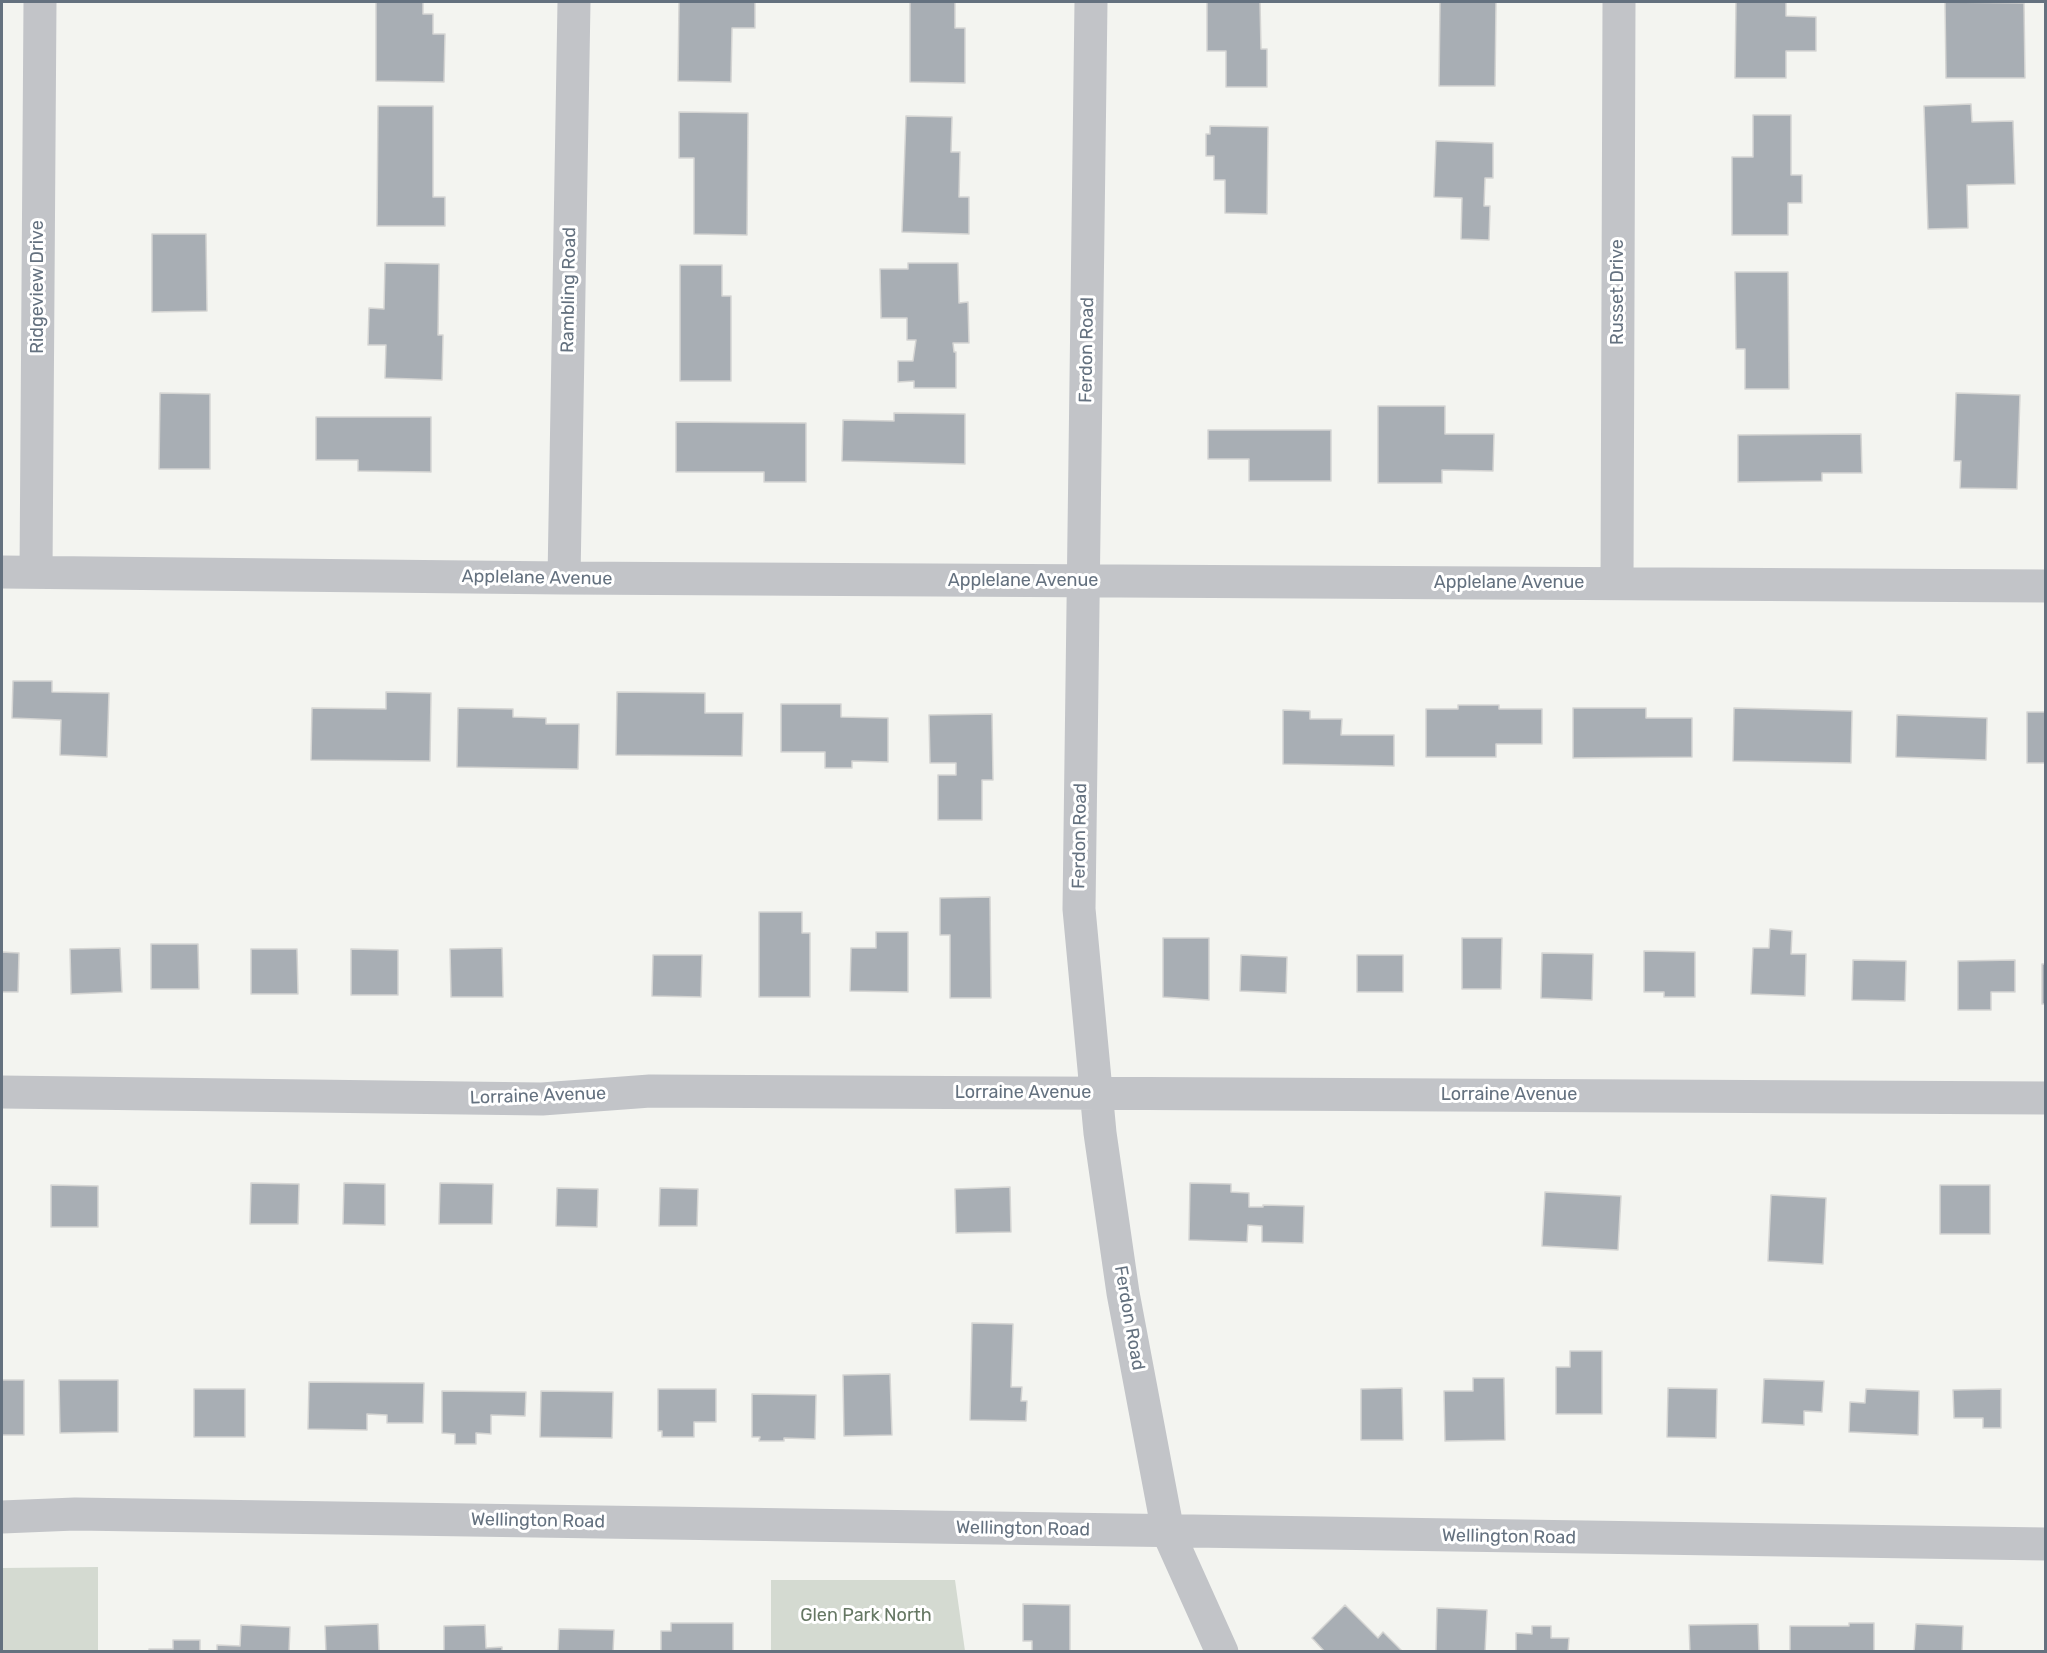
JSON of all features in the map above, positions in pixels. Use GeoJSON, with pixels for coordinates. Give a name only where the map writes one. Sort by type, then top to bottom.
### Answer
{"type":"FeatureCollection","features":[{"type":"Feature","properties":{"kind":"street","name":"Ridgeview Drive"},"geometry":{"type":"LineString","coordinates":[[36,572],[40,2]]}},
{"type":"Feature","properties":{"kind":"street","name":"Rambling Road"},"geometry":{"type":"LineString","coordinates":[[564,578],[574,2]]}},
{"type":"Feature","properties":{"kind":"street","name":"Ferdon Road"},"geometry":{"type":"LineString","coordinates":[[1091,2],[1079,909],[1100,1133],[1123,1293],[1168,1532],[1222,1652]]}},
{"type":"Feature","properties":{"kind":"street","name":"Russet Drive"},"geometry":{"type":"LineString","coordinates":[[1617,583],[1619,2]]}},
{"type":"Feature","properties":{"kind":"street","name":"Applelane Avenue"},"geometry":{"type":"LineString","coordinates":[[2,572],[564,578],[2046,586]]}},
{"type":"Feature","properties":{"kind":"street","name":"Lorraine Avenue"},"geometry":{"type":"LineString","coordinates":[[2,1092],[542,1099],[650,1091],[2046,1098]]}},
{"type":"Feature","properties":{"kind":"street","name":"Wellington Road"},"geometry":{"type":"LineString","coordinates":[[2,1517],[75,1514],[2046,1544]]}},
{"type":"Feature","properties":{"kind":"green space"},"geometry":{"type":"Polygon","coordinates":[[[98,1567],[98,1651],[2,1651],[2,1568],[98,1567]]]}},
{"type":"Feature","properties":{"kind":"green space","name":"Glen Park North"},"geometry":{"type":"Polygon","coordinates":[[[771,1580],[955,1580],[965,1651],[771,1651],[771,1580]]]}},
{"type":"Feature","properties":{"kind":"building"},"geometry":{"type":"Polygon","coordinates":[[[376,2],[423,2],[423,14],[433,14],[433,34],[445,34],[444,82],[376,81],[376,2]]]}},
{"type":"Feature","properties":{"kind":"building"},"geometry":{"type":"Polygon","coordinates":[[[679,2],[755,2],[755,28],[732,28],[731,82],[678,81],[679,2]]]}},
{"type":"Feature","properties":{"kind":"building"},"geometry":{"type":"Polygon","coordinates":[[[910,2],[955,2],[955,28],[965,28],[965,83],[910,82],[910,2]]]}},
{"type":"Feature","properties":{"kind":"building"},"geometry":{"type":"Polygon","coordinates":[[[1207,2],[1260,2],[1261,49],[1267,49],[1267,87],[1226,87],[1226,51],[1207,51],[1207,2]]]}},
{"type":"Feature","properties":{"kind":"building"},"geometry":{"type":"Polygon","coordinates":[[[1440,2],[1496,2],[1495,86],[1439,86],[1440,2]]]}},
{"type":"Feature","properties":{"kind":"building"},"geometry":{"type":"Polygon","coordinates":[[[1736,2],[1786,2],[1786,16],[1816,17],[1816,51],[1786,51],[1786,78],[1735,78],[1736,2]]]}},
{"type":"Feature","properties":{"kind":"building"},"geometry":{"type":"Polygon","coordinates":[[[1945,2],[2024,3],[2025,78],[1946,78],[1945,2]]]}},
{"type":"Feature","properties":{"kind":"building"},"geometry":{"type":"Polygon","coordinates":[[[1971,104],[1972,122],[2013,121],[2015,184],[1967,185],[1968,228],[1928,229],[1924,106],[1971,104]]]}},
{"type":"Feature","properties":{"kind":"building"},"geometry":{"type":"Polygon","coordinates":[[[378,106],[433,106],[433,197],[445,197],[445,226],[377,226],[378,106]]]}},
{"type":"Feature","properties":{"kind":"building"},"geometry":{"type":"Polygon","coordinates":[[[679,112],[748,113],[747,235],[694,234],[694,158],[679,158],[679,112]]]}},
{"type":"Feature","properties":{"kind":"building"},"geometry":{"type":"Polygon","coordinates":[[[1753,115],[1791,115],[1791,175],[1802,175],[1802,203],[1788,203],[1788,235],[1732,235],[1732,157],[1753,157],[1753,115]]]}},
{"type":"Feature","properties":{"kind":"building"},"geometry":{"type":"Polygon","coordinates":[[[906,116],[952,117],[951,152],[960,152],[959,197],[969,197],[969,234],[902,232],[906,116]]]}},
{"type":"Feature","properties":{"kind":"building"},"geometry":{"type":"Polygon","coordinates":[[[1210,126],[1268,127],[1267,214],[1225,213],[1225,180],[1214,180],[1214,156],[1206,156],[1206,134],[1210,134],[1210,126]]]}},
{"type":"Feature","properties":{"kind":"building"},"geometry":{"type":"Polygon","coordinates":[[[1436,141],[1493,143],[1493,178],[1485,178],[1484,206],[1490,206],[1489,240],[1461,239],[1462,198],[1434,197],[1436,141]]]}},
{"type":"Feature","properties":{"kind":"building"},"geometry":{"type":"Polygon","coordinates":[[[152,234],[206,234],[207,311],[152,312],[152,234]]]}},
{"type":"Feature","properties":{"kind":"building"},"geometry":{"type":"Polygon","coordinates":[[[385,263],[439,264],[438,335],[443,335],[442,380],[385,378],[386,345],[368,345],[369,308],[384,309],[385,263]]]}},
{"type":"Feature","properties":{"kind":"building"},"geometry":{"type":"Polygon","coordinates":[[[908,263],[958,263],[959,303],[968,302],[969,343],[953,343],[954,352],[956,352],[956,388],[914,388],[914,381],[898,382],[898,361],[913,361],[916,340],[907,340],[907,318],[881,318],[880,269],[908,269],[908,263]]]}},
{"type":"Feature","properties":{"kind":"building"},"geometry":{"type":"Polygon","coordinates":[[[680,265],[722,265],[722,296],[731,296],[731,381],[680,381],[680,265]]]}},
{"type":"Feature","properties":{"kind":"building"},"geometry":{"type":"Polygon","coordinates":[[[1735,272],[1788,272],[1789,389],[1745,389],[1745,349],[1736,349],[1735,272]]]}},
{"type":"Feature","properties":{"kind":"building"},"geometry":{"type":"Polygon","coordinates":[[[160,393],[210,394],[210,469],[159,469],[160,393]]]}},
{"type":"Feature","properties":{"kind":"building"},"geometry":{"type":"Polygon","coordinates":[[[1956,393],[2020,395],[2017,489],[1960,488],[1961,461],[1954,461],[1956,393]]]}},
{"type":"Feature","properties":{"kind":"building"},"geometry":{"type":"Polygon","coordinates":[[[1378,406],[1445,406],[1445,434],[1494,434],[1493,471],[1442,470],[1442,483],[1378,483],[1378,406]]]}},
{"type":"Feature","properties":{"kind":"building"},"geometry":{"type":"Polygon","coordinates":[[[894,413],[965,414],[965,464],[842,461],[843,420],[894,421],[894,413]]]}},
{"type":"Feature","properties":{"kind":"building"},"geometry":{"type":"Polygon","coordinates":[[[316,417],[431,417],[431,472],[358,471],[358,460],[316,460],[316,417]]]}},
{"type":"Feature","properties":{"kind":"building"},"geometry":{"type":"Polygon","coordinates":[[[676,422],[806,423],[806,482],[764,482],[764,472],[676,472],[676,422]]]}},
{"type":"Feature","properties":{"kind":"building"},"geometry":{"type":"Polygon","coordinates":[[[1208,430],[1331,430],[1331,481],[1249,481],[1249,459],[1208,459],[1208,430]]]}},
{"type":"Feature","properties":{"kind":"building"},"geometry":{"type":"Polygon","coordinates":[[[1861,434],[1862,473],[1822,473],[1822,481],[1738,482],[1738,435],[1861,434]]]}},
{"type":"Feature","properties":{"kind":"building"},"geometry":{"type":"Polygon","coordinates":[[[13,681],[52,681],[52,692],[109,693],[107,757],[60,755],[61,720],[12,718],[13,681]]]}},
{"type":"Feature","properties":{"kind":"building"},"geometry":{"type":"Polygon","coordinates":[[[386,692],[431,693],[430,761],[311,760],[312,708],[386,709],[386,692]]]}},
{"type":"Feature","properties":{"kind":"building"},"geometry":{"type":"Polygon","coordinates":[[[617,692],[705,693],[705,713],[743,713],[742,756],[616,755],[617,692]]]}},
{"type":"Feature","properties":{"kind":"building"},"geometry":{"type":"Polygon","coordinates":[[[781,704],[841,704],[841,717],[888,718],[888,762],[852,761],[852,768],[825,768],[825,752],[781,752],[781,704]]]}},
{"type":"Feature","properties":{"kind":"building"},"geometry":{"type":"Polygon","coordinates":[[[1458,705],[1499,705],[1499,709],[1542,709],[1542,744],[1496,744],[1496,757],[1426,757],[1426,709],[1458,709],[1458,705]]]}},
{"type":"Feature","properties":{"kind":"building"},"geometry":{"type":"Polygon","coordinates":[[[458,708],[513,709],[513,717],[546,718],[546,724],[579,724],[578,769],[457,767],[458,708]]]}},
{"type":"Feature","properties":{"kind":"building"},"geometry":{"type":"Polygon","coordinates":[[[1573,708],[1646,708],[1646,718],[1692,718],[1692,757],[1573,758],[1573,708]]]}},
{"type":"Feature","properties":{"kind":"building"},"geometry":{"type":"Polygon","coordinates":[[[1734,708],[1852,711],[1851,763],[1733,761],[1734,708]]]}},
{"type":"Feature","properties":{"kind":"building"},"geometry":{"type":"Polygon","coordinates":[[[1283,710],[1310,711],[1310,719],[1342,719],[1341,735],[1394,735],[1394,766],[1283,764],[1283,710]]]}},
{"type":"Feature","properties":{"kind":"building"},"geometry":{"type":"Polygon","coordinates":[[[2027,712],[2046,712],[2046,763],[2027,763],[2027,712]]]}},
{"type":"Feature","properties":{"kind":"building"},"geometry":{"type":"Polygon","coordinates":[[[992,714],[993,780],[982,780],[982,820],[938,820],[938,775],[956,775],[956,763],[930,763],[929,715],[992,714]]]}},
{"type":"Feature","properties":{"kind":"building"},"geometry":{"type":"Polygon","coordinates":[[[1897,715],[1987,718],[1986,760],[1896,757],[1897,715]]]}},
{"type":"Feature","properties":{"kind":"building"},"geometry":{"type":"Polygon","coordinates":[[[990,897],[991,998],[950,998],[950,935],[940,935],[940,898],[990,897]]]}},
{"type":"Feature","properties":{"kind":"building"},"geometry":{"type":"Polygon","coordinates":[[[759,912],[802,912],[802,933],[810,933],[810,997],[759,997],[759,912]]]}},
{"type":"Feature","properties":{"kind":"building"},"geometry":{"type":"Polygon","coordinates":[[[1770,929],[1792,931],[1791,954],[1806,954],[1805,996],[1751,994],[1753,948],[1769,948],[1770,929]]]}},
{"type":"Feature","properties":{"kind":"building"},"geometry":{"type":"Polygon","coordinates":[[[876,932],[908,932],[908,992],[850,991],[851,948],[876,948],[876,932]]]}},
{"type":"Feature","properties":{"kind":"building"},"geometry":{"type":"Polygon","coordinates":[[[1163,938],[1209,938],[1209,1000],[1163,997],[1163,938]]]}},
{"type":"Feature","properties":{"kind":"building"},"geometry":{"type":"Polygon","coordinates":[[[1462,938],[1502,938],[1501,989],[1462,989],[1462,938]]]}},
{"type":"Feature","properties":{"kind":"building"},"geometry":{"type":"Polygon","coordinates":[[[151,944],[198,944],[199,989],[151,989],[151,944]]]}},
{"type":"Feature","properties":{"kind":"building"},"geometry":{"type":"Polygon","coordinates":[[[120,948],[122,992],[71,994],[70,949],[120,948]]]}},
{"type":"Feature","properties":{"kind":"building"},"geometry":{"type":"Polygon","coordinates":[[[502,948],[503,997],[451,997],[450,949],[502,948]]]}},
{"type":"Feature","properties":{"kind":"building"},"geometry":{"type":"Polygon","coordinates":[[[251,949],[297,949],[298,994],[251,994],[251,949]]]}},
{"type":"Feature","properties":{"kind":"building"},"geometry":{"type":"Polygon","coordinates":[[[351,949],[398,950],[398,995],[351,995],[351,949]]]}},
{"type":"Feature","properties":{"kind":"building"},"geometry":{"type":"Polygon","coordinates":[[[1644,951],[1695,952],[1695,997],[1664,997],[1664,992],[1644,992],[1644,951]]]}},
{"type":"Feature","properties":{"kind":"building"},"geometry":{"type":"Polygon","coordinates":[[[2,952],[19,953],[18,992],[2,992],[2,952]]]}},
{"type":"Feature","properties":{"kind":"building"},"geometry":{"type":"Polygon","coordinates":[[[1542,953],[1593,954],[1592,1000],[1541,998],[1542,953]]]}},
{"type":"Feature","properties":{"kind":"building"},"geometry":{"type":"Polygon","coordinates":[[[653,955],[702,955],[701,997],[652,996],[653,955]]]}},
{"type":"Feature","properties":{"kind":"building"},"geometry":{"type":"Polygon","coordinates":[[[1241,955],[1287,957],[1286,993],[1240,991],[1241,955]]]}},
{"type":"Feature","properties":{"kind":"building"},"geometry":{"type":"Polygon","coordinates":[[[1357,955],[1403,955],[1403,992],[1357,992],[1357,955]]]}},
{"type":"Feature","properties":{"kind":"building"},"geometry":{"type":"Polygon","coordinates":[[[1853,960],[1906,961],[1905,1001],[1852,1000],[1853,960]]]}},
{"type":"Feature","properties":{"kind":"building"},"geometry":{"type":"Polygon","coordinates":[[[2015,960],[2015,992],[1991,992],[1991,1010],[1958,1010],[1958,961],[2015,960]]]}},
{"type":"Feature","properties":{"kind":"building"},"geometry":{"type":"Polygon","coordinates":[[[2042,964],[2046,964],[2046,1004],[2042,1004],[2042,964]]]}},
{"type":"Feature","properties":{"kind":"building"},"geometry":{"type":"Polygon","coordinates":[[[251,1183],[299,1184],[298,1224],[250,1224],[251,1183]]]}},
{"type":"Feature","properties":{"kind":"building"},"geometry":{"type":"Polygon","coordinates":[[[344,1183],[385,1184],[385,1225],[343,1224],[344,1183]]]}},
{"type":"Feature","properties":{"kind":"building"},"geometry":{"type":"Polygon","coordinates":[[[440,1183],[493,1184],[492,1224],[439,1224],[440,1183]]]}},
{"type":"Feature","properties":{"kind":"building"},"geometry":{"type":"Polygon","coordinates":[[[1190,1183],[1231,1184],[1231,1192],[1249,1193],[1249,1207],[1304,1206],[1303,1243],[1262,1242],[1262,1226],[1248,1225],[1247,1242],[1189,1240],[1190,1183]]]}},
{"type":"Feature","properties":{"kind":"building"},"geometry":{"type":"Polygon","coordinates":[[[51,1185],[98,1186],[98,1227],[51,1227],[51,1185]]]}},
{"type":"Feature","properties":{"kind":"building"},"geometry":{"type":"Polygon","coordinates":[[[1940,1185],[1990,1185],[1990,1234],[1940,1234],[1940,1185]]]}},
{"type":"Feature","properties":{"kind":"building"},"geometry":{"type":"Polygon","coordinates":[[[1010,1187],[1011,1232],[956,1233],[955,1189],[1010,1187]]]}},
{"type":"Feature","properties":{"kind":"building"},"geometry":{"type":"Polygon","coordinates":[[[557,1188],[598,1189],[597,1227],[556,1226],[557,1188]]]}},
{"type":"Feature","properties":{"kind":"building"},"geometry":{"type":"Polygon","coordinates":[[[660,1188],[698,1189],[697,1226],[659,1226],[660,1188]]]}},
{"type":"Feature","properties":{"kind":"building"},"geometry":{"type":"Polygon","coordinates":[[[1545,1192],[1621,1196],[1618,1250],[1542,1246],[1545,1192]]]}},
{"type":"Feature","properties":{"kind":"building"},"geometry":{"type":"Polygon","coordinates":[[[1771,1195],[1826,1198],[1823,1264],[1768,1261],[1771,1195]]]}},
{"type":"Feature","properties":{"kind":"building"},"geometry":{"type":"Polygon","coordinates":[[[972,1323],[1013,1324],[1011,1387],[1022,1387],[1021,1401],[1027,1401],[1026,1421],[970,1420],[972,1323]]]}},
{"type":"Feature","properties":{"kind":"building"},"geometry":{"type":"Polygon","coordinates":[[[1570,1351],[1602,1351],[1602,1414],[1556,1414],[1556,1367],[1570,1367],[1570,1351]]]}},
{"type":"Feature","properties":{"kind":"building"},"geometry":{"type":"Polygon","coordinates":[[[890,1374],[892,1435],[844,1436],[843,1375],[890,1374]]]}},
{"type":"Feature","properties":{"kind":"building"},"geometry":{"type":"Polygon","coordinates":[[[1473,1378],[1504,1378],[1505,1440],[1445,1441],[1444,1391],[1473,1391],[1473,1378]]]}},
{"type":"Feature","properties":{"kind":"building"},"geometry":{"type":"Polygon","coordinates":[[[1764,1379],[1824,1381],[1822,1412],[1804,1411],[1804,1425],[1762,1423],[1764,1379]]]}},
{"type":"Feature","properties":{"kind":"building"},"geometry":{"type":"Polygon","coordinates":[[[2,1380],[24,1380],[24,1435],[2,1435],[2,1380]]]}},
{"type":"Feature","properties":{"kind":"building"},"geometry":{"type":"Polygon","coordinates":[[[59,1380],[118,1380],[118,1432],[60,1433],[59,1380]]]}},
{"type":"Feature","properties":{"kind":"building"},"geometry":{"type":"Polygon","coordinates":[[[309,1382],[424,1383],[423,1423],[387,1423],[387,1415],[367,1414],[367,1430],[308,1429],[309,1382]]]}},
{"type":"Feature","properties":{"kind":"building"},"geometry":{"type":"Polygon","coordinates":[[[1402,1388],[1403,1440],[1361,1440],[1361,1389],[1402,1388]]]}},
{"type":"Feature","properties":{"kind":"building"},"geometry":{"type":"Polygon","coordinates":[[[1668,1388],[1717,1389],[1716,1438],[1667,1437],[1668,1388]]]}},
{"type":"Feature","properties":{"kind":"building"},"geometry":{"type":"Polygon","coordinates":[[[194,1389],[245,1389],[245,1437],[194,1437],[194,1389]]]}},
{"type":"Feature","properties":{"kind":"building"},"geometry":{"type":"Polygon","coordinates":[[[658,1389],[716,1389],[716,1422],[694,1422],[694,1437],[662,1437],[662,1431],[658,1431],[658,1389]]]}},
{"type":"Feature","properties":{"kind":"building"},"geometry":{"type":"Polygon","coordinates":[[[1866,1389],[1919,1391],[1918,1435],[1849,1432],[1850,1402],[1865,1403],[1866,1389]]]}},
{"type":"Feature","properties":{"kind":"building"},"geometry":{"type":"Polygon","coordinates":[[[2001,1389],[2001,1428],[1983,1428],[1983,1418],[1954,1418],[1953,1390],[2001,1389]]]}},
{"type":"Feature","properties":{"kind":"building"},"geometry":{"type":"Polygon","coordinates":[[[442,1391],[526,1392],[525,1416],[491,1415],[491,1434],[476,1433],[476,1444],[455,1444],[455,1434],[442,1433],[442,1391]]]}},
{"type":"Feature","properties":{"kind":"building"},"geometry":{"type":"Polygon","coordinates":[[[541,1391],[613,1392],[612,1438],[540,1437],[541,1391]]]}},
{"type":"Feature","properties":{"kind":"building"},"geometry":{"type":"Polygon","coordinates":[[[752,1394],[816,1395],[815,1439],[784,1438],[784,1441],[759,1441],[760,1437],[752,1437],[752,1394]]]}},
{"type":"Feature","properties":{"kind":"building"},"geometry":{"type":"Polygon","coordinates":[[[1023,1604],[1070,1605],[1070,1652],[1032,1652],[1032,1641],[1023,1641],[1023,1604]]]}},
{"type":"Feature","properties":{"kind":"building"},"geometry":{"type":"Polygon","coordinates":[[[1345,1605],[1378,1638],[1383,1632],[1403,1652],[1325,1652],[1312,1638],[1345,1605]]]}},
{"type":"Feature","properties":{"kind":"building"},"geometry":{"type":"Polygon","coordinates":[[[1437,1608],[1487,1610],[1485,1652],[1436,1652],[1437,1608]]]}},
{"type":"Feature","properties":{"kind":"building"},"geometry":{"type":"Polygon","coordinates":[[[671,1623],[733,1623],[733,1652],[661,1652],[661,1631],[671,1631],[671,1623]]]}},
{"type":"Feature","properties":{"kind":"building"},"geometry":{"type":"Polygon","coordinates":[[[1849,1623],[1874,1623],[1874,1652],[1790,1652],[1790,1626],[1849,1626],[1849,1623]]]}},
{"type":"Feature","properties":{"kind":"building"},"geometry":{"type":"Polygon","coordinates":[[[378,1624],[379,1652],[326,1652],[325,1626],[378,1624]]]}},
{"type":"Feature","properties":{"kind":"building"},"geometry":{"type":"Polygon","coordinates":[[[1758,1624],[1759,1652],[1690,1652],[1689,1625],[1758,1624]]]}},
{"type":"Feature","properties":{"kind":"building"},"geometry":{"type":"Polygon","coordinates":[[[1916,1624],[1963,1626],[1962,1652],[1914,1652],[1916,1624]]]}},
{"type":"Feature","properties":{"kind":"building"},"geometry":{"type":"Polygon","coordinates":[[[241,1625],[290,1627],[289,1652],[217,1652],[217,1645],[240,1646],[241,1625]]]}},
{"type":"Feature","properties":{"kind":"building"},"geometry":{"type":"Polygon","coordinates":[[[485,1625],[486,1648],[502,1647],[502,1652],[444,1652],[444,1626],[485,1625]]]}},
{"type":"Feature","properties":{"kind":"building"},"geometry":{"type":"Polygon","coordinates":[[[1532,1626],[1551,1626],[1551,1638],[1569,1638],[1568,1652],[1516,1652],[1516,1633],[1532,1634],[1532,1626]]]}},
{"type":"Feature","properties":{"kind":"building"},"geometry":{"type":"Polygon","coordinates":[[[559,1629],[614,1630],[613,1652],[558,1652],[559,1629]]]}},
{"type":"Feature","properties":{"kind":"building"},"geometry":{"type":"Polygon","coordinates":[[[173,1640],[200,1640],[200,1652],[149,1652],[149,1649],[173,1649],[173,1640]]]}}]}
